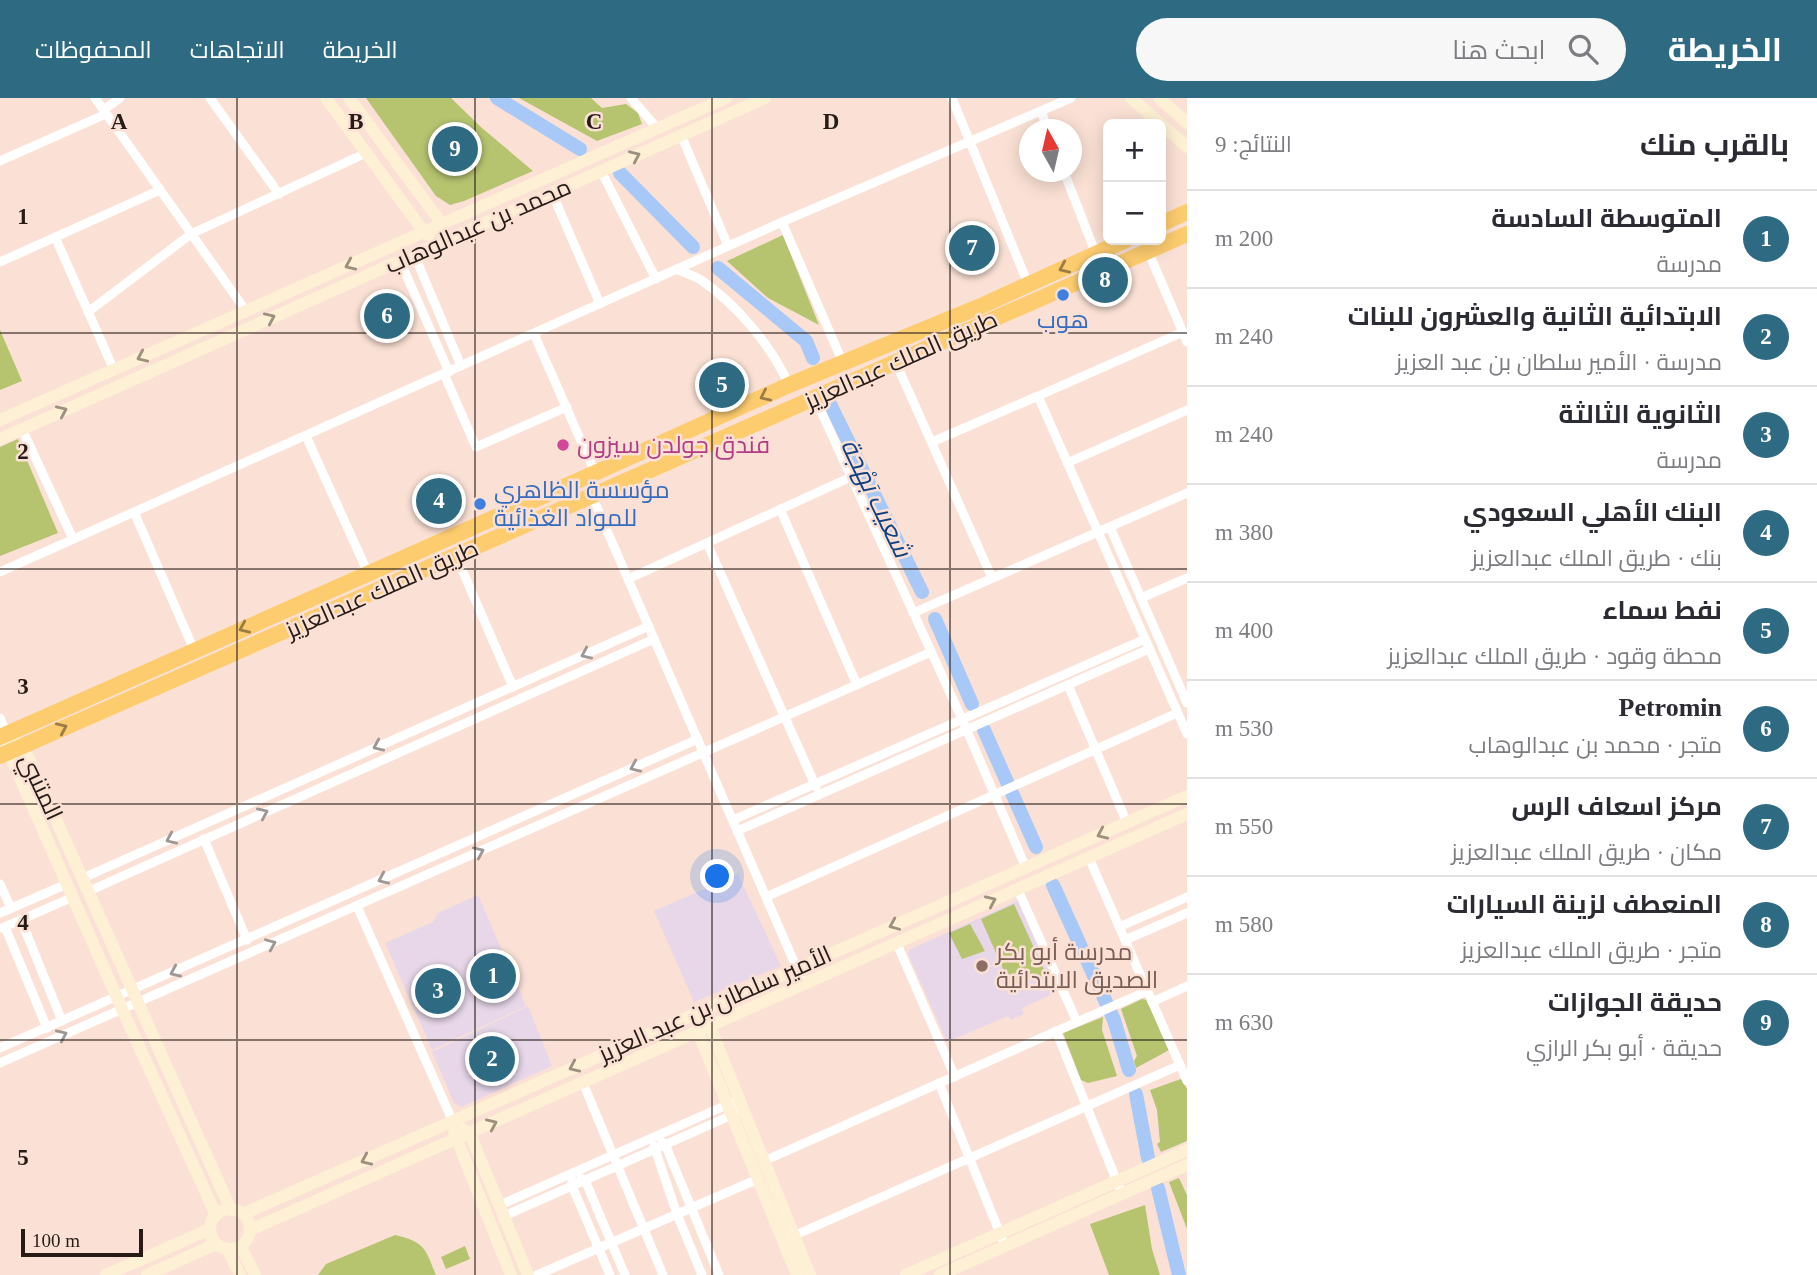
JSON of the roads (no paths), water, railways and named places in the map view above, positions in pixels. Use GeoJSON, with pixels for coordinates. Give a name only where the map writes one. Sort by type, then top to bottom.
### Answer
{"type":"FeatureCollection","features":[{"type":"Feature","properties":{"kind":"highway"},"geometry":{"type":"LineString","coordinates":[[1166,222],[1187,212]]}},
{"type":"Feature","properties":{"kind":"highway","name":"طريق الملك عبدالعزيز"},"geometry":{"type":"LineString","coordinates":[[10,751],[1187,234]]}},
{"type":"Feature","properties":{"kind":"highway","name":"طريق الملك عبدالعزيز"},"geometry":{"type":"LineString","coordinates":[[4,736],[789,385],[1115,245]]}},
{"type":"Feature","properties":{"kind":"street"},"geometry":{"type":"LineString","coordinates":[[95,98],[246,311]]}},
{"type":"Feature","properties":{"kind":"street"},"geometry":{"type":"LineString","coordinates":[[0,161],[105,112],[120,98]]}},
{"type":"Feature","properties":{"kind":"street"},"geometry":{"type":"LineString","coordinates":[[210,98],[279,194]]}},
{"type":"Feature","properties":{"kind":"street"},"geometry":{"type":"LineString","coordinates":[[326,98],[424,232],[443,242]]}},
{"type":"Feature","properties":{"kind":"street"},"geometry":{"type":"LineString","coordinates":[[349,98],[442,224],[443,242]]}},
{"type":"Feature","properties":{"kind":"street"},"geometry":{"type":"LineString","coordinates":[[631,98],[657,128]]}},
{"type":"Feature","properties":{"kind":"street","name":"محمد بن عبدالوهاب"},"geometry":{"type":"LineString","coordinates":[[0,420],[726,98]]}},
{"type":"Feature","properties":{"kind":"street","name":"محمد بن عبدالوهاب"},"geometry":{"type":"LineString","coordinates":[[0,439],[765,98]]}},
{"type":"Feature","properties":{"kind":"street"},"geometry":{"type":"LineString","coordinates":[[952,98],[1028,284]]}},
{"type":"Feature","properties":{"kind":"street"},"geometry":{"type":"LineString","coordinates":[[0,572],[782,222],[1071,98]]}},
{"type":"Feature","properties":{"kind":"street"},"geometry":{"type":"LineString","coordinates":[[1131,98],[1187,147]]}},
{"type":"Feature","properties":{"kind":"street"},"geometry":{"type":"LineString","coordinates":[[1159,98],[1187,123]]}},
{"type":"Feature","properties":{"kind":"street"},"geometry":{"type":"LineString","coordinates":[[1041,111],[1044,119]]}},
{"type":"Feature","properties":{"kind":"street"},"geometry":{"type":"LineString","coordinates":[[681,135],[728,246]]}},
{"type":"Feature","properties":{"kind":"street"},"geometry":{"type":"LineString","coordinates":[[88,312],[191,234],[366,153]]}},
{"type":"Feature","properties":{"kind":"street"},"geometry":{"type":"LineString","coordinates":[[601,171],[656,279]]}},
{"type":"Feature","properties":{"kind":"street"},"geometry":{"type":"LineString","coordinates":[[1068,182],[1096,254]]}},
{"type":"Feature","properties":{"kind":"street"},"geometry":{"type":"LineString","coordinates":[[0,262],[160,190]]}},
{"type":"Feature","properties":{"kind":"street"},"geometry":{"type":"LineString","coordinates":[[552,193],[600,304]]}},
{"type":"Feature","properties":{"kind":"street"},"geometry":{"type":"LineString","coordinates":[[782,222],[843,363]]}},
{"type":"Feature","properties":{"kind":"street"},"geometry":{"type":"LineString","coordinates":[[55,237],[114,370]]}},
{"type":"Feature","properties":{"kind":"street"},"geometry":{"type":"LineString","coordinates":[[1148,251],[1187,342]]}},
{"type":"Feature","properties":{"kind":"street"},"geometry":{"type":"LineString","coordinates":[[414,254],[461,366]]}},
{"type":"Feature","properties":{"kind":"street"},"geometry":{"type":"LineString","coordinates":[[400,261],[476,447],[566,407]]}},
{"type":"Feature","properties":{"kind":"street"},"geometry":{"type":"LineString","coordinates":[[676,270],[700,278],[757,332],[777,359],[789,385]]}},
{"type":"Feature","properties":{"kind":"street"},"geometry":{"type":"LineString","coordinates":[[932,442],[1183,332]]}},
{"type":"Feature","properties":{"kind":"street"},"geometry":{"type":"LineString","coordinates":[[534,334],[595,473]]}},
{"type":"Feature","properties":{"kind":"street"},"geometry":{"type":"LineString","coordinates":[[896,363],[992,578]]}},
{"type":"Feature","properties":{"kind":"street"},"geometry":{"type":"LineString","coordinates":[[1038,396],[1187,734]]}},
{"type":"Feature","properties":{"kind":"street"},"geometry":{"type":"LineString","coordinates":[[815,398],[966,730],[998,793],[1026,868]]}},
{"type":"Feature","properties":{"kind":"street"},"geometry":{"type":"LineString","coordinates":[[1067,463],[1187,410]]}},
{"type":"Feature","properties":{"kind":"street"},"geometry":{"type":"LineString","coordinates":[[22,429],[73,539]]}},
{"type":"Feature","properties":{"kind":"street"},"geometry":{"type":"LineString","coordinates":[[306,436],[368,573]]}},
{"type":"Feature","properties":{"kind":"street"},"geometry":{"type":"LineString","coordinates":[[628,579],[851,477]]}},
{"type":"Feature","properties":{"kind":"street"},"geometry":{"type":"LineString","coordinates":[[913,613],[1187,493]]}},
{"type":"Feature","properties":{"kind":"street"},"geometry":{"type":"LineString","coordinates":[[592,496],[804,985]]}},
{"type":"Feature","properties":{"kind":"street"},"geometry":{"type":"LineString","coordinates":[[780,509],[857,685]]}},
{"type":"Feature","properties":{"kind":"street"},"geometry":{"type":"LineString","coordinates":[[135,512],[194,650]]}},
{"type":"Feature","properties":{"kind":"street"},"geometry":{"type":"LineString","coordinates":[[1110,527],[1187,703]]}},
{"type":"Feature","properties":{"kind":"street"},"geometry":{"type":"LineString","coordinates":[[707,543],[820,795]]}},
{"type":"Feature","properties":{"kind":"street"},"geometry":{"type":"LineString","coordinates":[[456,556],[513,687]]}},
{"type":"Feature","properties":{"kind":"street"},"geometry":{"type":"LineString","coordinates":[[1141,598],[1187,578]]}},
{"type":"Feature","properties":{"kind":"street"},"geometry":{"type":"LineString","coordinates":[[83,878],[649,626]]}},
{"type":"Feature","properties":{"kind":"street"},"geometry":{"type":"LineString","coordinates":[[89,891],[654,639]]}},
{"type":"Feature","properties":{"kind":"street"},"geometry":{"type":"LineString","coordinates":[[733,820],[1145,639]]}},
{"type":"Feature","properties":{"kind":"street"},"geometry":{"type":"LineString","coordinates":[[737,831],[1149,649]]}},
{"type":"Feature","properties":{"kind":"street"},"geometry":{"type":"LineString","coordinates":[[0,1063],[119,1003],[357,906],[931,652]]}},
{"type":"Feature","properties":{"kind":"street"},"geometry":{"type":"LineString","coordinates":[[1068,685],[1127,823]]}},
{"type":"Feature","properties":{"kind":"street"},"geometry":{"type":"LineString","coordinates":[[766,897],[1177,713]]}},
{"type":"Feature","properties":{"kind":"street"},"geometry":{"type":"LineString","coordinates":[[0,718],[4,736]]}},
{"type":"Feature","properties":{"kind":"street","name":"المتنبي"},"geometry":{"type":"LineString","coordinates":[[4,736],[66,884],[216,1214]]}},
{"type":"Feature","properties":{"kind":"street"},"geometry":{"type":"LineString","coordinates":[[135,996],[247,940],[698,739]]}},
{"type":"Feature","properties":{"kind":"street","name":"المتنبي"},"geometry":{"type":"LineString","coordinates":[[10,751],[83,878],[135,996],[237,1212]]}},
{"type":"Feature","properties":{"kind":"street","name":"الأمير سلطان بن عبد العزيز"},"geometry":{"type":"LineString","coordinates":[[237,1212],[453,1122],[1187,796]]}},
{"type":"Feature","properties":{"kind":"street","name":"الأمير سلطان بن عبد العزيز"},"geometry":{"type":"LineString","coordinates":[[250,1230],[1187,814]]}},
{"type":"Feature","properties":{"kind":"street"},"geometry":{"type":"LineString","coordinates":[[204,839],[247,940]]}},
{"type":"Feature","properties":{"kind":"street"},"geometry":{"type":"LineString","coordinates":[[1089,858],[1187,1081]]}},
{"type":"Feature","properties":{"kind":"street"},"geometry":{"type":"LineString","coordinates":[[0,884],[11,908]]}},
{"type":"Feature","properties":{"kind":"street"},"geometry":{"type":"LineString","coordinates":[[0,913],[66,884]]}},
{"type":"Feature","properties":{"kind":"street"},"geometry":{"type":"LineString","coordinates":[[1017,890],[1077,1022]]}},
{"type":"Feature","properties":{"kind":"street"},"geometry":{"type":"LineString","coordinates":[[47,1028],[3,928],[73,897]]}},
{"type":"Feature","properties":{"kind":"street"},"geometry":{"type":"LineString","coordinates":[[1119,927],[1187,897]]}},
{"type":"Feature","properties":{"kind":"street"},"geometry":{"type":"LineString","coordinates":[[357,906],[453,1122],[455,1140],[510,1275]]}},
{"type":"Feature","properties":{"kind":"street"},"geometry":{"type":"LineString","coordinates":[[1125,940],[1187,913]]}},
{"type":"Feature","properties":{"kind":"street"},"geometry":{"type":"LineString","coordinates":[[21,920],[62,1021]]}},
{"type":"Feature","properties":{"kind":"street"},"geometry":{"type":"LineString","coordinates":[[897,944],[954,1077]]}},
{"type":"Feature","properties":{"kind":"street"},"geometry":{"type":"LineString","coordinates":[[1152,1002],[1187,986]]}},
{"type":"Feature","properties":{"kind":"street"},"geometry":{"type":"LineString","coordinates":[[764,1161],[1147,991]]}},
{"type":"Feature","properties":{"kind":"street"},"geometry":{"type":"LineString","coordinates":[[0,1048],[62,1021],[119,1003]]}},
{"type":"Feature","properties":{"kind":"street"},"geometry":{"type":"LineString","coordinates":[[697,1012],[758,1179],[810,1275]]}},
{"type":"Feature","properties":{"kind":"street"},"geometry":{"type":"LineString","coordinates":[[1056,1031],[1120,1188]]}},
{"type":"Feature","properties":{"kind":"street"},"geometry":{"type":"LineString","coordinates":[[789,1238],[1180,1065]]}},
{"type":"Feature","properties":{"kind":"street"},"geometry":{"type":"LineString","coordinates":[[583,1083],[663,1275]]}},
{"type":"Feature","properties":{"kind":"street"},"geometry":{"type":"LineString","coordinates":[[939,1083],[1005,1246]]}},
{"type":"Feature","properties":{"kind":"street"},"geometry":{"type":"LineString","coordinates":[[502,1211],[614,1154],[733,1107]]}},
{"type":"Feature","properties":{"kind":"street"},"geometry":{"type":"LineString","coordinates":[[502,1211],[618,1166],[733,1107]]}},
{"type":"Feature","properties":{"kind":"street"},"geometry":{"type":"LineString","coordinates":[[733,1107],[764,1161],[789,1238],[797,1275]]}},
{"type":"Feature","properties":{"kind":"street"},"geometry":{"type":"LineString","coordinates":[[453,1122],[470,1133],[528,1275]]}},
{"type":"Feature","properties":{"kind":"street"},"geometry":{"type":"LineString","coordinates":[[655,1137],[665,1144],[719,1275]]}},
{"type":"Feature","properties":{"kind":"street"},"geometry":{"type":"LineString","coordinates":[[655,1137],[654,1149],[702,1275]]}},
{"type":"Feature","properties":{"kind":"street"},"geometry":{"type":"LineString","coordinates":[[906,1275],[1000,1233],[1185,1161]]}},
{"type":"Feature","properties":{"kind":"street"},"geometry":{"type":"LineString","coordinates":[[573,1173],[585,1180],[625,1275]]}},
{"type":"Feature","properties":{"kind":"street"},"geometry":{"type":"LineString","coordinates":[[573,1173],[572,1186],[610,1275]]}},
{"type":"Feature","properties":{"kind":"street"},"geometry":{"type":"LineString","coordinates":[[537,1275],[758,1179]]}},
{"type":"Feature","properties":{"kind":"street"},"geometry":{"type":"LineString","coordinates":[[940,1275],[1005,1246],[1120,1188]]}},
{"type":"Feature","properties":{"kind":"street"},"geometry":{"type":"LineString","coordinates":[[147,1275],[228,1247],[249,1236],[249,1223],[237,1212],[216,1214],[210,1229],[212,1239],[228,1247],[255,1275]]}},
{"type":"Feature","properties":{"kind":"street"},"geometry":{"type":"LineString","coordinates":[[106,1275],[210,1229]]}},
{"type":"Feature","properties":{"kind":"street"},"geometry":{"type":"LineString","coordinates":[[228,1247],[240,1275]]}},
{"type":"Feature","properties":{"kind":"waterway","name":"شعيب بَهْجة"},"geometry":{"type":"LineString","coordinates":[[497,98],[580,149]]}},
{"type":"Feature","properties":{"kind":"waterway","name":"شعيب بَهْجة"},"geometry":{"type":"LineString","coordinates":[[620,173],[693,247]]}},
{"type":"Feature","properties":{"kind":"waterway","name":"شعيب بَهْجة"},"geometry":{"type":"LineString","coordinates":[[718,268],[806,341],[813,358]]}},
{"type":"Feature","properties":{"kind":"waterway","name":"شعيب بَهْجة"},"geometry":{"type":"LineString","coordinates":[[830,404],[922,592]]}},
{"type":"Feature","properties":{"kind":"waterway","name":"شعيب بَهْجة"},"geometry":{"type":"LineString","coordinates":[[935,619],[972,704]]}},
{"type":"Feature","properties":{"kind":"waterway","name":"شعيب بَهْجة"},"geometry":{"type":"LineString","coordinates":[[984,730],[1036,847]]}},
{"type":"Feature","properties":{"kind":"waterway","name":"شعيب بَهْجة"},"geometry":{"type":"LineString","coordinates":[[1053,885],[1114,1020],[1129,1070]]}},
{"type":"Feature","properties":{"kind":"waterway","name":"شعيب بَهْجة"},"geometry":{"type":"LineString","coordinates":[[1136,1094],[1148,1158]]}},
{"type":"Feature","properties":{"kind":"waterway","name":"شعيب بَهْجة"},"geometry":{"type":"LineString","coordinates":[[1158,1188],[1179,1275]]}},
{"type":"Feature","properties":{"kind":"place","name":"حديقة الجوازات"},"geometry":{"type":"Point","coordinates":[455,149]}},
{"type":"Feature","properties":{"kind":"place","name":"مركز اسعاف الرس"},"geometry":{"type":"Point","coordinates":[972,248]}},
{"type":"Feature","properties":{"kind":"place","name":"المنعطف لزينة السيارات"},"geometry":{"type":"Point","coordinates":[1105,280]}},
{"type":"Feature","properties":{"kind":"place","name":"هوب"},"geometry":{"type":"Point","coordinates":[1063,295]}},
{"type":"Feature","properties":{"kind":"place","name":"Petromin"},"geometry":{"type":"Point","coordinates":[387,316]}},
{"type":"Feature","properties":{"kind":"place","name":"نفط سماء"},"geometry":{"type":"Point","coordinates":[722,385]}},
{"type":"Feature","properties":{"kind":"place","name":"فندق جولدن سيزون"},"geometry":{"type":"Point","coordinates":[563,445]}},
{"type":"Feature","properties":{"kind":"place","name":"البنك الأهلي السعودي"},"geometry":{"type":"Point","coordinates":[439,501]}},
{"type":"Feature","properties":{"kind":"place","name":"مؤسسة الظاهري للمواد الغذائية"},"geometry":{"type":"Point","coordinates":[480,504]}},
{"type":"Feature","properties":{"kind":"place","name":"مدرسة أبو بكر الصديق الابتدائية"},"geometry":{"type":"Point","coordinates":[982,966]}},
{"type":"Feature","properties":{"kind":"place","name":"المتوسطة السادسة"},"geometry":{"type":"Point","coordinates":[493,976]}},
{"type":"Feature","properties":{"kind":"place","name":"الثانوية الثالثة"},"geometry":{"type":"Point","coordinates":[438,991]}},
{"type":"Feature","properties":{"kind":"place","name":"الابتدائية الثانية والعشرون للبنات"},"geometry":{"type":"Point","coordinates":[492,1059]}}]}
